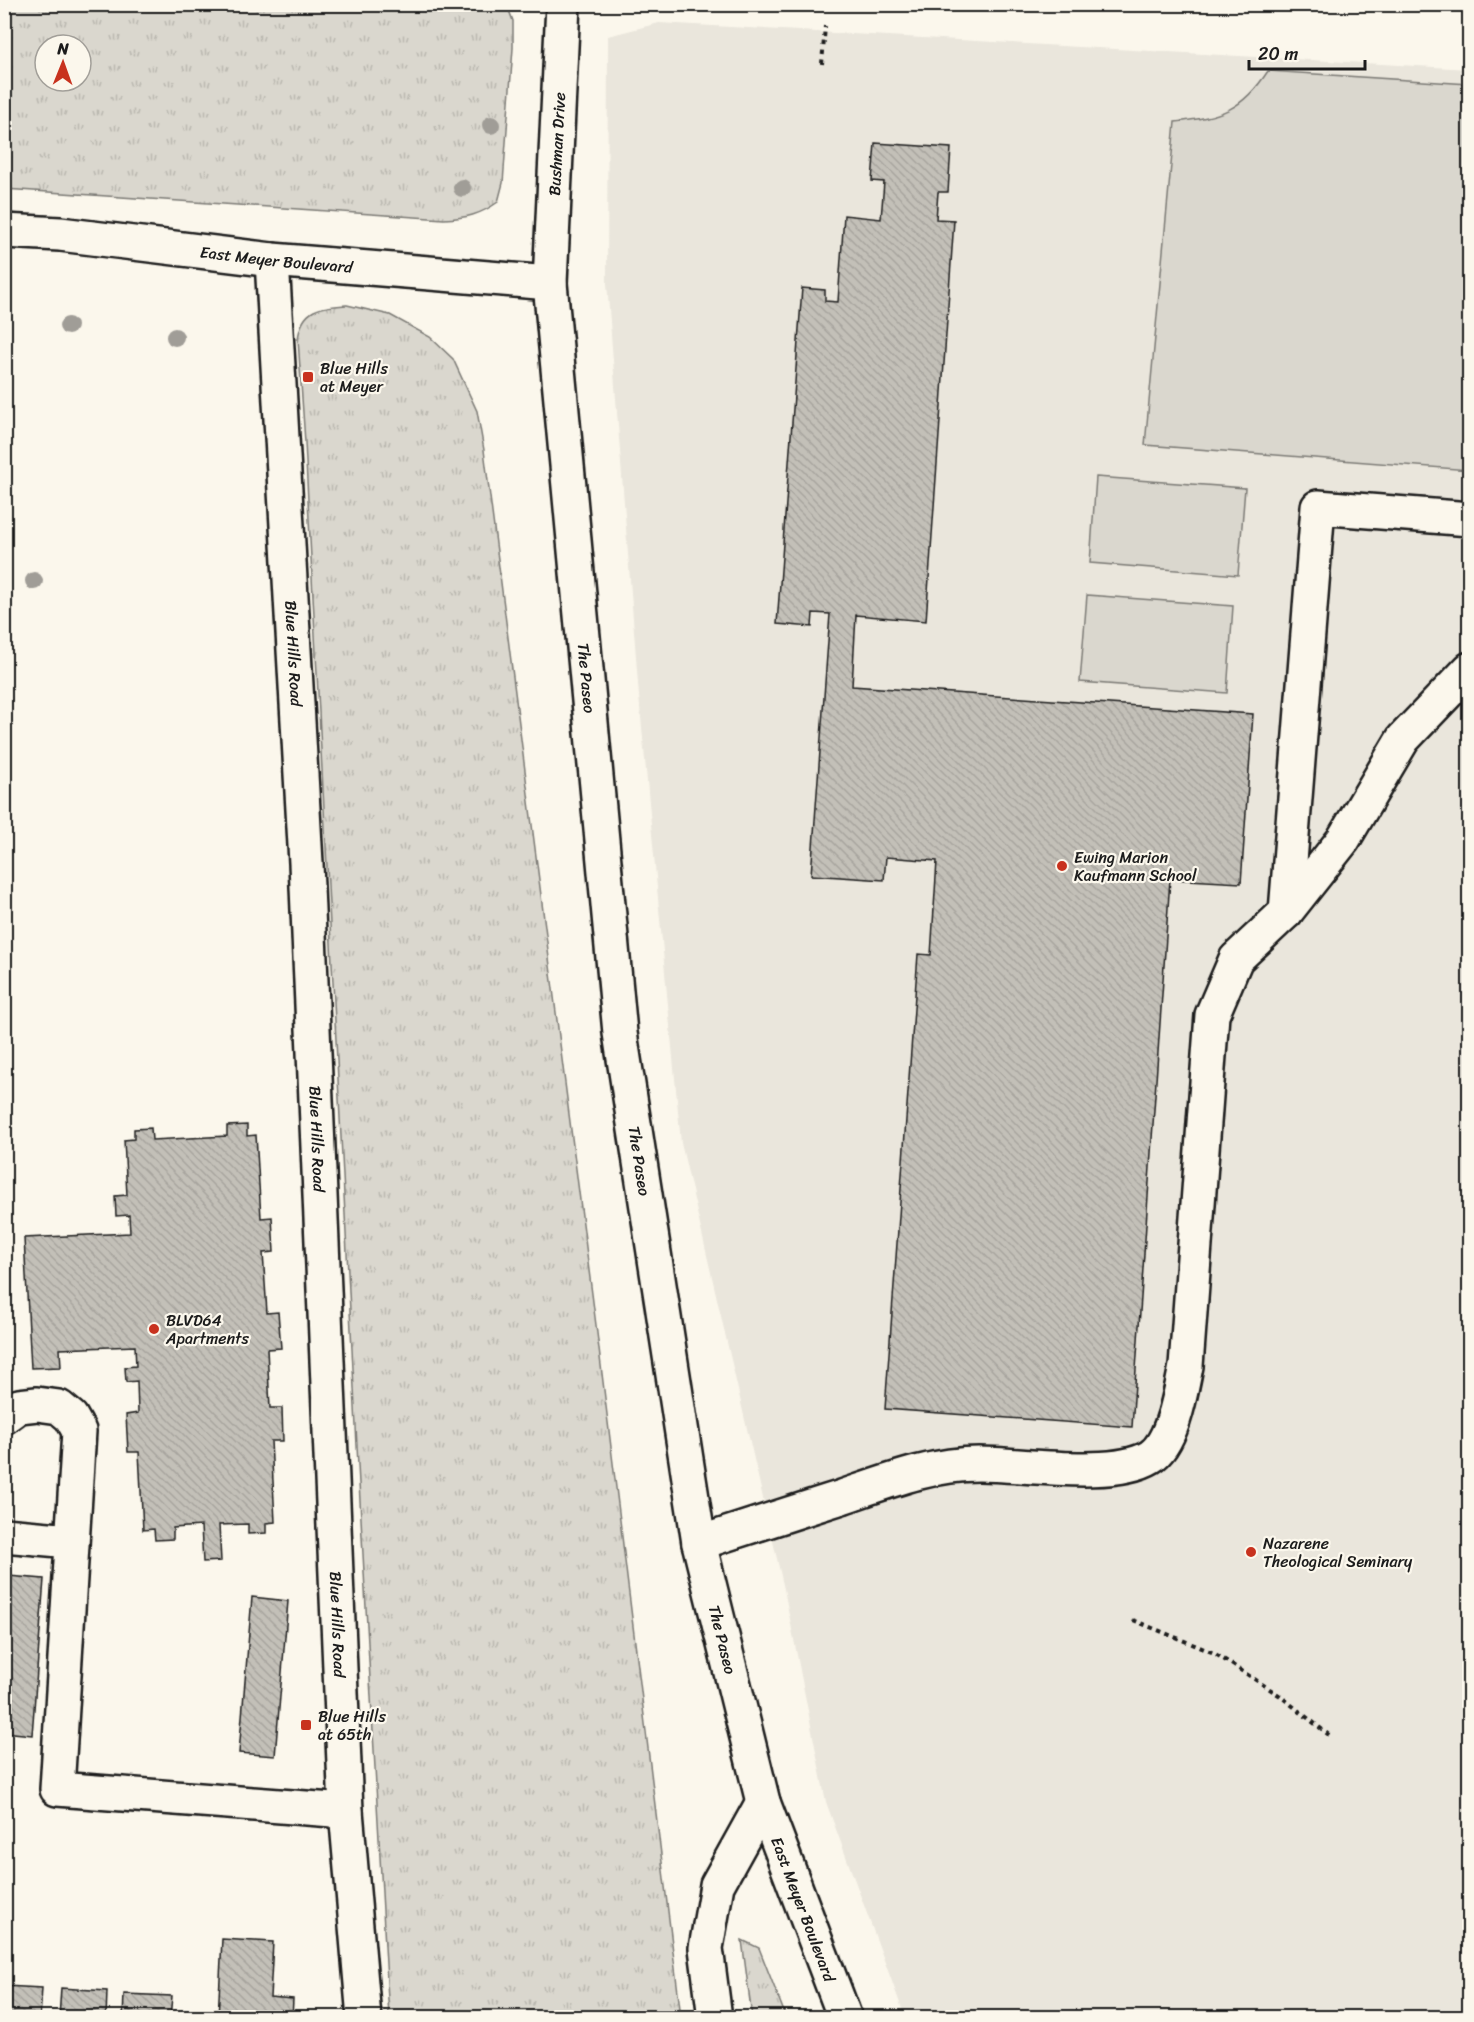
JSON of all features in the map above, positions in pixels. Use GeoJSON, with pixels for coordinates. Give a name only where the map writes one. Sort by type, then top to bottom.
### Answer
{"type":"FeatureCollection","features":[{"type":"Feature","properties":{"kind":"main road","name":"Bushman Drive"},"geometry":{"type":"LineString","coordinates":[[550,283],[563,4]]}},
{"type":"Feature","properties":{"kind":"main road","name":"East Meyer Boulevard"},"geometry":{"type":"LineString","coordinates":[[4,231],[60,234],[272,260],[550,283]]}},
{"type":"Feature","properties":{"kind":"main road","name":"Blue Hills Road"},"geometry":{"type":"LineString","coordinates":[[272,260],[306,863],[346,1811],[364,2018]]}},
{"type":"Feature","properties":{"kind":"main road","name":"The Paseo"},"geometry":{"type":"LineString","coordinates":[[550,283],[620,1033],[699,1543],[763,1802]]}},
{"type":"Feature","properties":{"kind":"main road"},"geometry":{"type":"LineString","coordinates":[[1286,912],[1318,507],[1470,519]]}},
{"type":"Feature","properties":{"kind":"main road"},"geometry":{"type":"LineString","coordinates":[[699,1543],[906,1475],[951,1466],[977,1464],[1103,1469],[1132,1465],[1152,1456],[1168,1434],[1180,1399],[1186,1366],[1212,1015],[1236,959],[1286,912],[1343,840],[1403,739],[1470,669]]}},
{"type":"Feature","properties":{"kind":"main road"},"geometry":{"type":"LineString","coordinates":[[4,1417],[19,1406],[38,1404],[59,1407],[71,1417],[79,1431],[57,1790],[346,1811]]}},
{"type":"Feature","properties":{"kind":"main road"},"geometry":{"type":"LineString","coordinates":[[4,1535],[71,1541]]}},
{"type":"Feature","properties":{"kind":"main road","name":"East Meyer Boulevard"},"geometry":{"type":"LineString","coordinates":[[763,1802],[845,2018]]}},
{"type":"Feature","properties":{"kind":"main road"},"geometry":{"type":"LineString","coordinates":[[715,2018],[706,1948],[717,1885],[763,1802]]}},
{"type":"Feature","properties":{"kind":"path"},"geometry":{"type":"LineString","coordinates":[[822,64],[825,26]]}},
{"type":"Feature","properties":{"kind":"path"},"geometry":{"type":"LineString","coordinates":[[1133,1620],[1214,1653],[1279,1695],[1329,1735]]}},
{"type":"Feature","properties":{"kind":"shaded area","name":"Ewing Marion Kaufmann School"},"geometry":{"type":"Polygon","coordinates":[[[659,23],[1469,69],[1469,2017],[905,2017],[826,1802],[784,1589],[681,1143],[639,696],[607,283],[608,36],[659,23]]]}},
{"type":"Feature","properties":{"kind":"green space"},"geometry":{"type":"Polygon","coordinates":[[[4,5],[507,5],[513,21],[513,48],[503,183],[498,202],[472,215],[444,219],[5,189],[4,5]]]}},
{"type":"Feature","properties":{"kind":"green space"},"geometry":{"type":"Polygon","coordinates":[[[1268,71],[1469,84],[1469,470],[1145,445],[1175,122],[1205,118],[1229,110],[1249,95],[1268,71]]]}},
{"type":"Feature","properties":{"kind":"green space"},"geometry":{"type":"Polygon","coordinates":[[[347,305],[390,315],[430,337],[453,359],[477,411],[484,450],[597,1333],[681,2017],[389,2017],[298,339],[300,329],[308,315],[321,308],[347,305]]]}},
{"type":"Feature","properties":{"kind":"green space"},"geometry":{"type":"Polygon","coordinates":[[[1096,477],[1245,488],[1238,575],[1090,563],[1096,477]]]}},
{"type":"Feature","properties":{"kind":"green space"},"geometry":{"type":"Polygon","coordinates":[[[1087,595],[1233,606],[1227,693],[1080,682],[1087,595]]]}},
{"type":"Feature","properties":{"kind":"green space"},"geometry":{"type":"Polygon","coordinates":[[[742,1940],[759,1948],[786,2017],[752,2017],[742,1940]]]}},
{"type":"Feature","properties":{"kind":"building","name":"Ewing Marion Kaufmann School"},"geometry":{"type":"Polygon","coordinates":[[[875,143],[951,148],[948,192],[938,192],[936,219],[954,220],[926,621],[856,615],[852,686],[1253,714],[1241,883],[1170,879],[1132,1427],[885,1409],[918,954],[931,955],[937,861],[886,857],[884,880],[811,875],[830,614],[813,613],[812,627],[777,624],[802,288],[825,290],[825,301],[838,302],[844,215],[881,219],[884,182],[872,181],[875,143]]]}},
{"type":"Feature","properties":{"kind":"building","name":"BLVD64 Apartments"},"geometry":{"type":"Polygon","coordinates":[[[247,1125],[247,1136],[256,1135],[261,1218],[272,1217],[274,1252],[263,1253],[267,1313],[278,1312],[281,1348],[267,1349],[270,1408],[282,1408],[283,1441],[271,1441],[275,1522],[266,1523],[266,1533],[248,1534],[248,1524],[219,1525],[221,1561],[203,1562],[201,1526],[173,1528],[173,1539],[155,1540],[154,1529],[143,1530],[139,1452],[128,1452],[126,1415],[138,1413],[137,1381],[126,1382],[125,1367],[136,1366],[135,1346],[60,1349],[61,1367],[31,1368],[24,1238],[130,1233],[129,1215],[116,1216],[115,1196],[127,1195],[124,1140],[134,1139],[134,1129],[151,1128],[152,1140],[227,1136],[227,1126],[247,1125]]]}},
{"type":"Feature","properties":{"kind":"building"},"geometry":{"type":"Polygon","coordinates":[[[8,1576],[44,1579],[32,1735],[4,1732],[4,1618],[8,1576]]]}},
{"type":"Feature","properties":{"kind":"building"},"geometry":{"type":"Polygon","coordinates":[[[252,1597],[288,1601],[275,1756],[239,1753],[252,1597]]]}},
{"type":"Feature","properties":{"kind":"building"},"geometry":{"type":"Polygon","coordinates":[[[222,1939],[273,1942],[270,1997],[293,1999],[292,2018],[218,2018],[222,1939]]]}},
{"type":"Feature","properties":{"kind":"building"},"geometry":{"type":"Polygon","coordinates":[[[4,1986],[42,1988],[40,2018],[4,2018],[4,1986]]]}},
{"type":"Feature","properties":{"kind":"building"},"geometry":{"type":"Polygon","coordinates":[[[61,1988],[107,1991],[106,2018],[59,2018],[61,1988]]]}},
{"type":"Feature","properties":{"kind":"building"},"geometry":{"type":"Polygon","coordinates":[[[124,1994],[172,1996],[170,2018],[123,2018],[124,1994]]]}},
{"type":"Feature","properties":{"kind":"place","name":"Blue Hills at Meyer"},"geometry":{"type":"Point","coordinates":[308,377]}},
{"type":"Feature","properties":{"kind":"place","name":"Ewing Marion Kaufmann School"},"geometry":{"type":"Point","coordinates":[1062,866]}},
{"type":"Feature","properties":{"kind":"place","name":"BLVD64 Apartments"},"geometry":{"type":"Point","coordinates":[154,1329]}},
{"type":"Feature","properties":{"kind":"place","name":"Nazarene Theological Seminary"},"geometry":{"type":"Point","coordinates":[1251,1552]}},
{"type":"Feature","properties":{"kind":"place","name":"Blue Hills at 65th"},"geometry":{"type":"Point","coordinates":[306,1725]}}]}
